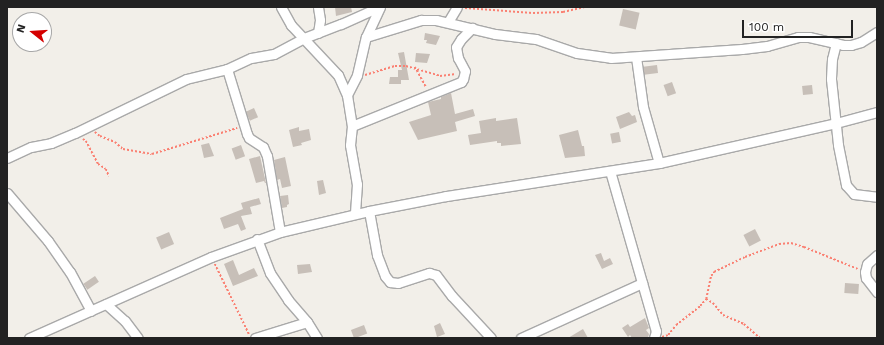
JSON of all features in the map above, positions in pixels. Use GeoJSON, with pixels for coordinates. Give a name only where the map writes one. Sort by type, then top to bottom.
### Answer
{"type":"FeatureCollection","features":[{"type":"Feature","properties":{"kind":"street"},"geometry":{"type":"LineString","coordinates":[[282,7],[292,24],[338,74],[347,95],[352,126],[350,145],[357,184],[355,214]]}},
{"type":"Feature","properties":{"kind":"street"},"geometry":{"type":"LineString","coordinates":[[318,7],[320,20],[318,33]]}},
{"type":"Feature","properties":{"kind":"street"},"geometry":{"type":"LineString","coordinates":[[347,95],[357,75],[366,37],[380,7]]}},
{"type":"Feature","properties":{"kind":"street"},"geometry":{"type":"LineString","coordinates":[[7,158],[31,147],[51,143],[75,133],[88,125],[140,103],[186,79],[227,69],[251,58],[280,52],[304,38],[380,7]]}},
{"type":"Feature","properties":{"kind":"street"},"geometry":{"type":"LineString","coordinates":[[448,22],[457,7]]}},
{"type":"Feature","properties":{"kind":"street"},"geometry":{"type":"LineString","coordinates":[[366,37],[421,20],[448,22],[495,34],[536,39],[577,53],[611,58],[742,50],[809,36],[851,45],[861,42],[877,32]]}},
{"type":"Feature","properties":{"kind":"street"},"geometry":{"type":"LineString","coordinates":[[352,126],[404,106],[428,94],[461,82],[465,71],[458,58],[456,47],[461,39],[472,28]]}},
{"type":"Feature","properties":{"kind":"street"},"geometry":{"type":"LineString","coordinates":[[836,43],[832,59],[831,79],[838,145],[846,185],[854,194],[877,197]]}},
{"type":"Feature","properties":{"kind":"street"},"geometry":{"type":"LineString","coordinates":[[636,57],[643,107],[659,163]]}},
{"type":"Feature","properties":{"kind":"street"},"geometry":{"type":"LineString","coordinates":[[227,69],[249,138],[263,147],[267,156],[280,232]]}},
{"type":"Feature","properties":{"kind":"street"},"geometry":{"type":"LineString","coordinates":[[30,338],[211,256],[280,232],[355,214],[446,196],[659,163],[836,123],[877,112]]}},
{"type":"Feature","properties":{"kind":"street"},"geometry":{"type":"LineString","coordinates":[[610,171],[656,331],[654,338]]}},
{"type":"Feature","properties":{"kind":"street"},"geometry":{"type":"LineString","coordinates":[[7,193],[48,242],[70,272],[91,311]]}},
{"type":"Feature","properties":{"kind":"street"},"geometry":{"type":"LineString","coordinates":[[369,211],[376,255],[385,276],[390,282],[398,284],[429,273],[436,275],[452,296],[491,338]]}},
{"type":"Feature","properties":{"kind":"street"},"geometry":{"type":"LineString","coordinates":[[256,240],[270,273],[288,300],[308,322],[317,338]]}},
{"type":"Feature","properties":{"kind":"street"},"geometry":{"type":"LineString","coordinates":[[877,255],[867,264],[865,272],[866,278],[877,292]]}},
{"type":"Feature","properties":{"kind":"street"},"geometry":{"type":"LineString","coordinates":[[521,338],[642,283]]}},
{"type":"Feature","properties":{"kind":"street"},"geometry":{"type":"LineString","coordinates":[[106,304],[125,321],[138,338]]}},
{"type":"Feature","properties":{"kind":"street"},"geometry":{"type":"LineString","coordinates":[[255,338],[308,322]]}},
{"type":"Feature","properties":{"kind":"path"},"geometry":{"type":"LineString","coordinates":[[461,7],[476,10],[533,13],[563,12],[584,7]]}},
{"type":"Feature","properties":{"kind":"path"},"geometry":{"type":"LineString","coordinates":[[357,75],[395,66],[415,68],[440,76],[465,71]]}},
{"type":"Feature","properties":{"kind":"path"},"geometry":{"type":"LineString","coordinates":[[415,68],[424,83],[428,94]]}},
{"type":"Feature","properties":{"kind":"path"},"geometry":{"type":"LineString","coordinates":[[88,125],[100,136],[115,142],[119,148],[152,154],[206,139],[245,126]]}},
{"type":"Feature","properties":{"kind":"path"},"geometry":{"type":"LineString","coordinates":[[75,133],[86,141],[96,161],[105,167],[108,176]]}},
{"type":"Feature","properties":{"kind":"path"},"geometry":{"type":"LineString","coordinates":[[658,338],[668,335],[676,325],[694,311],[706,299],[711,276],[714,272],[779,244],[790,243],[804,247],[865,272]]}},
{"type":"Feature","properties":{"kind":"path"},"geometry":{"type":"LineString","coordinates":[[211,256],[251,338]]}},
{"type":"Feature","properties":{"kind":"path"},"geometry":{"type":"LineString","coordinates":[[706,299],[713,303],[723,315],[744,324],[760,338]]}},
{"type":"Feature","properties":{"kind":"building"},"geometry":{"type":"Polygon","coordinates":[[[335,7],[351,7],[352,12],[336,16],[335,7]]]}},
{"type":"Feature","properties":{"kind":"building"},"geometry":{"type":"Polygon","coordinates":[[[623,9],[640,13],[636,29],[619,26],[623,9]]]}},
{"type":"Feature","properties":{"kind":"building"},"geometry":{"type":"Polygon","coordinates":[[[425,33],[440,36],[436,45],[426,43],[427,40],[424,40],[425,33]]]}},
{"type":"Feature","properties":{"kind":"building"},"geometry":{"type":"Polygon","coordinates":[[[404,52],[409,80],[401,80],[401,84],[389,84],[390,77],[398,77],[398,70],[402,70],[398,53],[404,52]]]}},
{"type":"Feature","properties":{"kind":"building"},"geometry":{"type":"Polygon","coordinates":[[[416,53],[430,54],[427,63],[415,62],[416,53]]]}},
{"type":"Feature","properties":{"kind":"building"},"geometry":{"type":"Polygon","coordinates":[[[657,65],[658,73],[644,75],[643,67],[657,65]]]}},
{"type":"Feature","properties":{"kind":"building"},"geometry":{"type":"Polygon","coordinates":[[[672,82],[676,93],[668,96],[664,85],[672,82]]]}},
{"type":"Feature","properties":{"kind":"building"},"geometry":{"type":"Polygon","coordinates":[[[812,85],[813,94],[803,95],[802,86],[812,85]]]}},
{"type":"Feature","properties":{"kind":"building"},"geometry":{"type":"Polygon","coordinates":[[[451,93],[455,114],[473,109],[475,116],[455,122],[457,131],[418,140],[409,122],[431,115],[428,102],[441,99],[441,97],[451,93]]]}},
{"type":"Feature","properties":{"kind":"building"},"geometry":{"type":"Polygon","coordinates":[[[254,108],[258,117],[250,121],[246,112],[254,108]]]}},
{"type":"Feature","properties":{"kind":"building"},"geometry":{"type":"Polygon","coordinates":[[[629,112],[632,116],[635,115],[637,122],[620,129],[616,117],[629,112]]]}},
{"type":"Feature","properties":{"kind":"building"},"geometry":{"type":"Polygon","coordinates":[[[496,118],[496,121],[517,118],[521,144],[501,146],[501,143],[497,143],[497,141],[470,145],[468,135],[481,133],[479,121],[496,118]]]}},
{"type":"Feature","properties":{"kind":"building"},"geometry":{"type":"Polygon","coordinates":[[[299,127],[299,131],[309,129],[311,140],[301,143],[302,145],[293,147],[289,130],[299,127]]]}},
{"type":"Feature","properties":{"kind":"building"},"geometry":{"type":"Polygon","coordinates":[[[578,130],[582,146],[584,146],[585,156],[565,158],[559,135],[578,130]]]}},
{"type":"Feature","properties":{"kind":"building"},"geometry":{"type":"Polygon","coordinates":[[[619,132],[621,142],[612,144],[610,134],[619,132]]]}},
{"type":"Feature","properties":{"kind":"building"},"geometry":{"type":"Polygon","coordinates":[[[209,143],[214,156],[204,158],[201,145],[209,143]]]}},
{"type":"Feature","properties":{"kind":"building"},"geometry":{"type":"Polygon","coordinates":[[[241,145],[245,156],[236,160],[232,148],[241,145]]]}},
{"type":"Feature","properties":{"kind":"building"},"geometry":{"type":"Polygon","coordinates":[[[260,156],[266,183],[264,181],[256,183],[249,159],[260,156]]]}},
{"type":"Feature","properties":{"kind":"building"},"geometry":{"type":"Polygon","coordinates":[[[285,157],[291,186],[282,188],[280,179],[277,180],[274,160],[285,157]]]}},
{"type":"Feature","properties":{"kind":"building"},"geometry":{"type":"Polygon","coordinates":[[[323,180],[326,193],[319,195],[317,181],[323,180]]]}},
{"type":"Feature","properties":{"kind":"building"},"geometry":{"type":"Polygon","coordinates":[[[288,195],[289,204],[287,207],[282,208],[280,196],[288,195]]]}},
{"type":"Feature","properties":{"kind":"building"},"geometry":{"type":"Polygon","coordinates":[[[259,198],[261,204],[250,207],[252,214],[241,216],[246,229],[241,231],[238,224],[224,229],[220,218],[243,209],[241,203],[259,198]]]}},
{"type":"Feature","properties":{"kind":"building"},"geometry":{"type":"Polygon","coordinates":[[[755,229],[761,241],[749,246],[743,235],[755,229]]]}},
{"type":"Feature","properties":{"kind":"building"},"geometry":{"type":"Polygon","coordinates":[[[169,232],[174,244],[161,249],[156,237],[169,232]]]}},
{"type":"Feature","properties":{"kind":"building"},"geometry":{"type":"Polygon","coordinates":[[[601,253],[604,261],[610,258],[613,264],[602,269],[595,255],[601,253]]]}},
{"type":"Feature","properties":{"kind":"building"},"geometry":{"type":"Polygon","coordinates":[[[233,260],[239,275],[254,268],[258,276],[233,286],[224,264],[233,260]]]}},
{"type":"Feature","properties":{"kind":"building"},"geometry":{"type":"Polygon","coordinates":[[[310,264],[312,272],[298,274],[297,265],[310,264]]]}},
{"type":"Feature","properties":{"kind":"building"},"geometry":{"type":"Polygon","coordinates":[[[95,276],[99,282],[87,290],[83,284],[95,276]]]}},
{"type":"Feature","properties":{"kind":"building"},"geometry":{"type":"Polygon","coordinates":[[[845,283],[859,284],[858,294],[844,293],[845,283]]]}},
{"type":"Feature","properties":{"kind":"building"},"geometry":{"type":"Polygon","coordinates":[[[645,318],[649,328],[646,330],[649,334],[648,338],[632,338],[630,335],[628,337],[622,328],[628,324],[630,327],[645,318]]]}},
{"type":"Feature","properties":{"kind":"building"},"geometry":{"type":"Polygon","coordinates":[[[440,323],[445,334],[437,337],[434,326],[440,323]]]}},
{"type":"Feature","properties":{"kind":"building"},"geometry":{"type":"Polygon","coordinates":[[[364,325],[367,333],[354,338],[351,330],[364,325]]]}},
{"type":"Feature","properties":{"kind":"building"},"geometry":{"type":"Polygon","coordinates":[[[583,329],[588,338],[568,338],[583,329]]]}}]}
